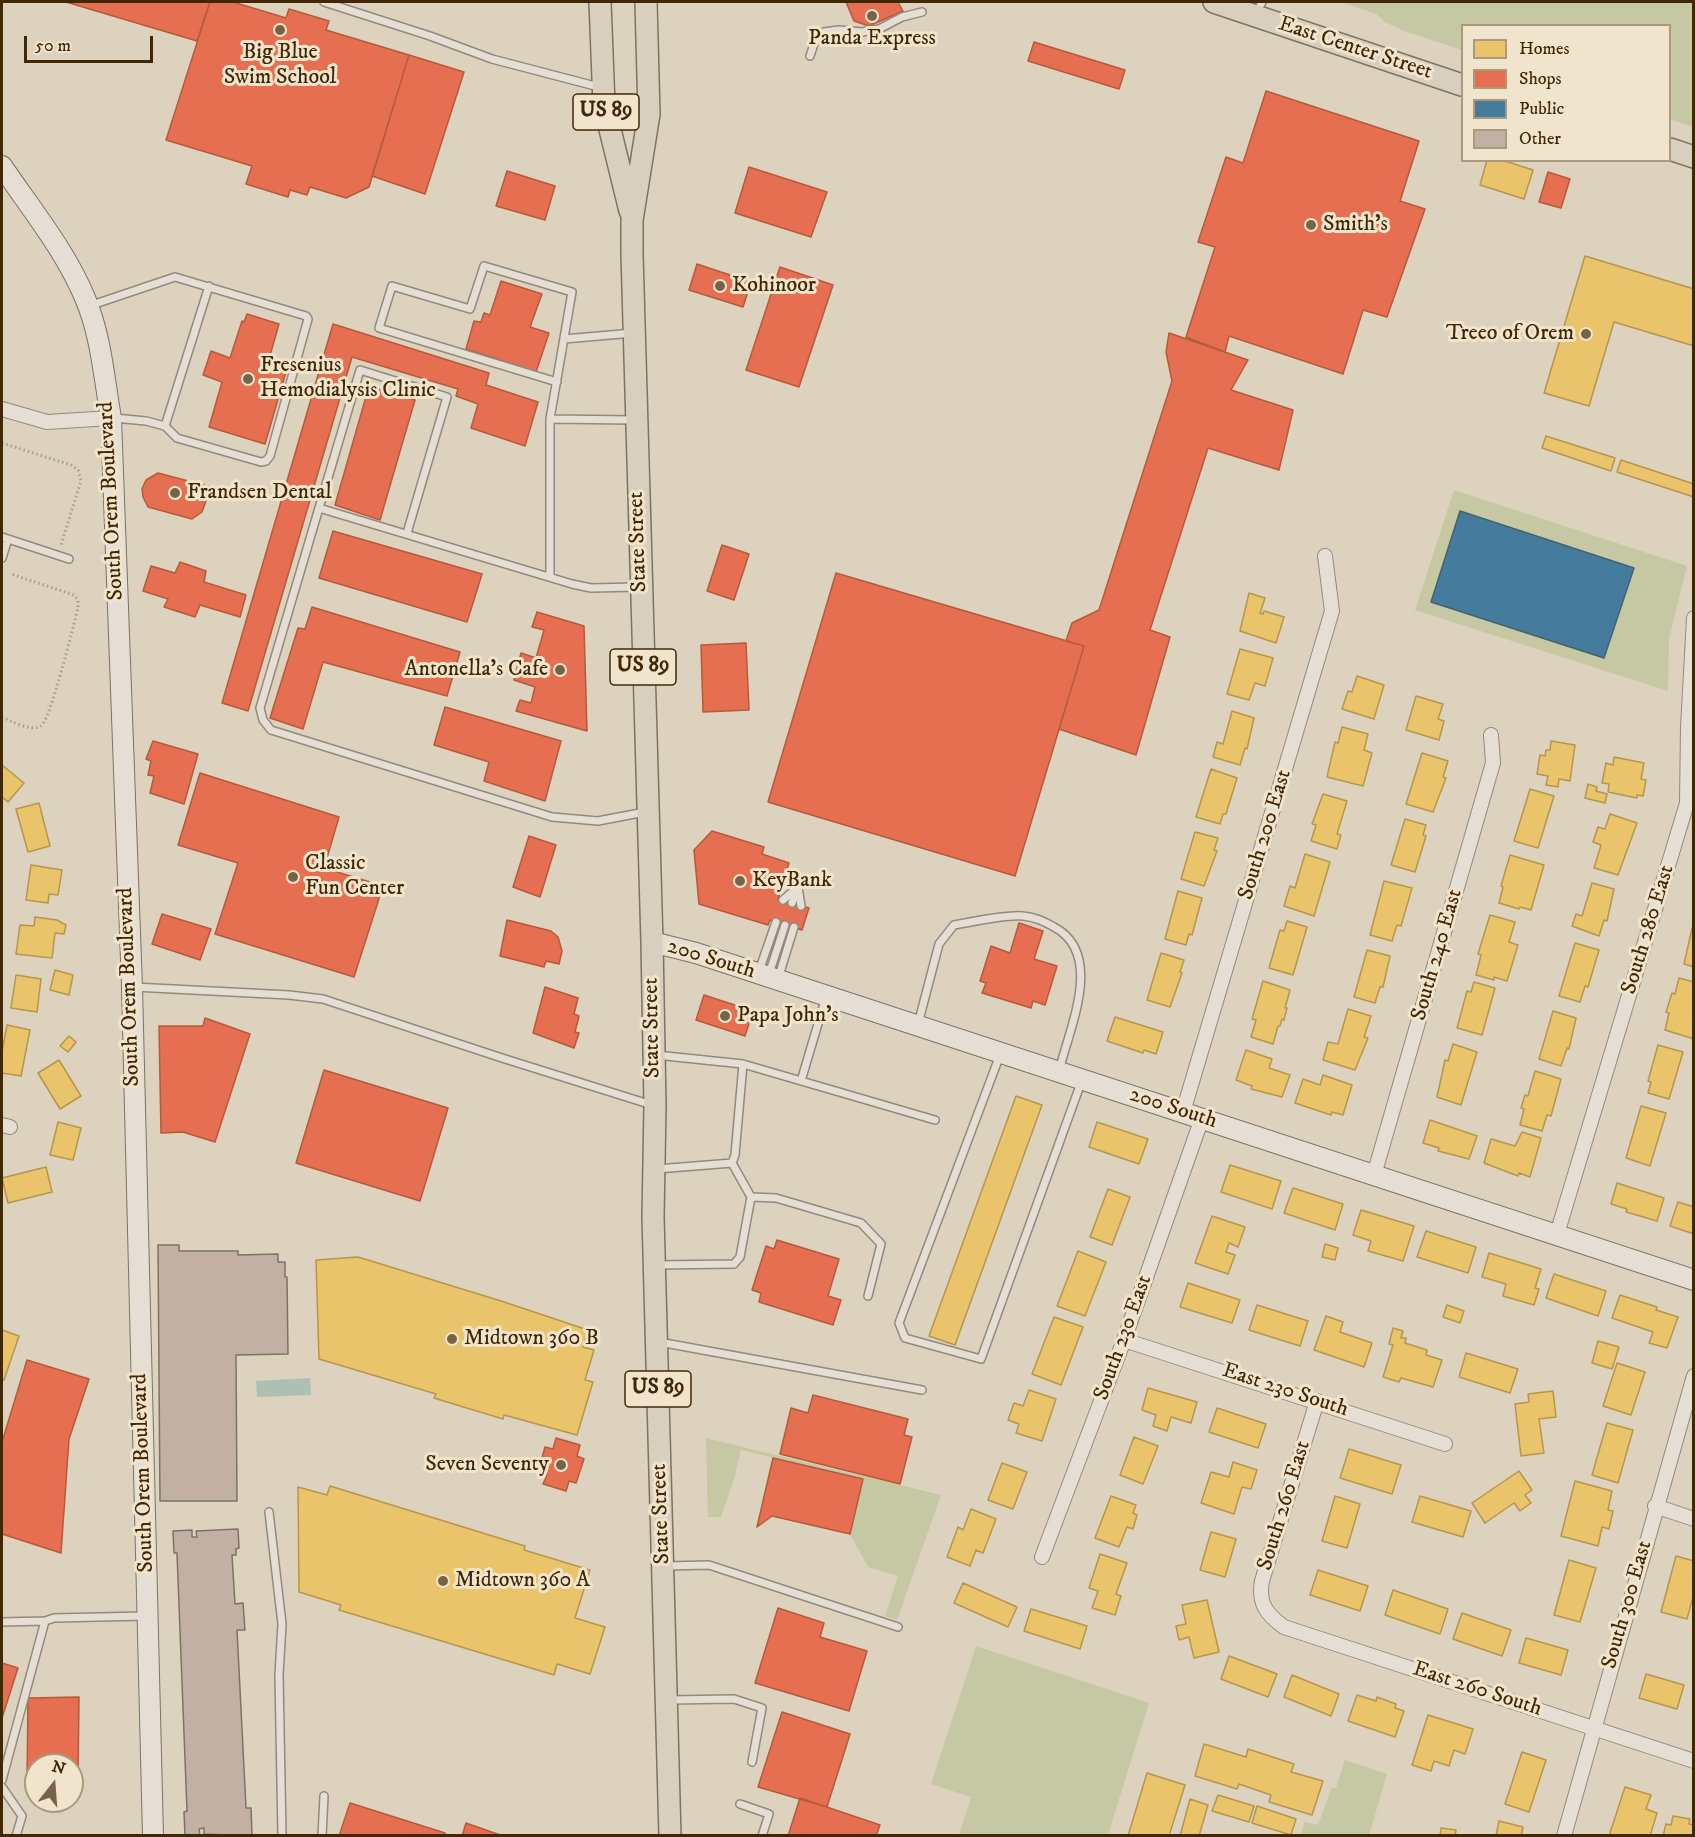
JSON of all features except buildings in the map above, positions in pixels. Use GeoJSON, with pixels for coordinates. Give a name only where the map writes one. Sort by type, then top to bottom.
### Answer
{"type":"FeatureCollection","features":[{"type":"Feature","properties":{"kind":"main road","name":"State Street"},"geometry":{"type":"LineString","coordinates":[[600,2],[604,105],[632,220]]}},
{"type":"Feature","properties":{"kind":"main road","name":"State Street"},"geometry":{"type":"LineString","coordinates":[[646,2],[649,114],[632,220],[652,942],[655,1106],[654,1265],[670,1836]]}},
{"type":"Feature","properties":{"kind":"main road","name":"East Center Street"},"geometry":{"type":"LineString","coordinates":[[1214,2],[1259,9],[1461,85]]}},
{"type":"Feature","properties":{"kind":"main road"},"geometry":{"type":"LineString","coordinates":[[1671,149],[1694,157]]}},
{"type":"Feature","properties":{"kind":"street","name":"South Orem Boulevard"},"geometry":{"type":"LineString","coordinates":[[2,166],[75,274],[97,336],[111,418],[132,987],[153,1836]]}},
{"type":"Feature","properties":{"kind":"street"},"geometry":{"type":"LineString","coordinates":[[2,409],[46,422],[111,418]]}},
{"type":"Feature","properties":{"kind":"street","name":"South 200 East"},"geometry":{"type":"LineString","coordinates":[[1183,1112],[1332,611],[1325,555]]}},
{"type":"Feature","properties":{"kind":"street","name":"South 280 East"},"geometry":{"type":"LineString","coordinates":[[1557,1234],[1687,803],[1688,727],[1694,618]]}},
{"type":"Feature","properties":{"kind":"street","name":"South 240 East"},"geometry":{"type":"LineString","coordinates":[[1374,1175],[1493,764],[1491,735]]}},
{"type":"Feature","properties":{"kind":"street","name":"200 South"},"geometry":{"type":"LineString","coordinates":[[652,942],[827,996],[1694,1280]]}},
{"type":"Feature","properties":{"kind":"street","name":"South 230 East"},"geometry":{"type":"LineString","coordinates":[[1042,1557],[1124,1340],[1202,1118]]}},
{"type":"Feature","properties":{"kind":"street","name":"East 230 South"},"geometry":{"type":"LineString","coordinates":[[1124,1340],[1445,1444]]}},
{"type":"Feature","properties":{"kind":"street","name":"South 300 East"},"geometry":{"type":"LineString","coordinates":[[1564,1836],[1694,1376]]}},
{"type":"Feature","properties":{"kind":"street","name":"South 260 East"},"geometry":{"type":"LineString","coordinates":[[1266,1611],[1261,1596],[1262,1581],[1317,1401]]}},
{"type":"Feature","properties":{"kind":"street"},"geometry":{"type":"LineString","coordinates":[[1656,1506],[1694,1519]]}},
{"type":"Feature","properties":{"kind":"street","name":"East 260 South"},"geometry":{"type":"LineString","coordinates":[[1266,1611],[1271,1618],[1284,1627],[1694,1761]]}},
{"type":"Feature","properties":{"kind":"lane"},"geometry":{"type":"LineString","coordinates":[[324,2],[419,32],[492,59],[604,88]]}},
{"type":"Feature","properties":{"kind":"lane"},"geometry":{"type":"LineString","coordinates":[[810,56],[815,41],[824,32],[839,30],[862,32],[879,29],[902,17],[922,12]]}},
{"type":"Feature","properties":{"kind":"lane"},"geometry":{"type":"LineString","coordinates":[[550,577],[550,419],[572,292],[484,266],[470,309],[392,286],[379,328],[556,382]]}},
{"type":"Feature","properties":{"kind":"lane"},"geometry":{"type":"LineString","coordinates":[[88,306],[168,279],[179,278],[306,316],[308,319],[270,456],[266,461],[261,462],[177,438],[165,426],[146,421],[111,418]]}},
{"type":"Feature","properties":{"kind":"lane"},"geometry":{"type":"LineString","coordinates":[[165,426],[208,286]]}},
{"type":"Feature","properties":{"kind":"lane"},"geometry":{"type":"LineString","coordinates":[[564,339],[634,333]]}},
{"type":"Feature","properties":{"kind":"lane"},"geometry":{"type":"LineString","coordinates":[[407,533],[447,397],[360,370],[260,708],[271,730],[552,817],[598,821],[647,812]]}},
{"type":"Feature","properties":{"kind":"lane"},"geometry":{"type":"LineString","coordinates":[[550,419],[636,420]]}},
{"type":"Feature","properties":{"kind":"lane"},"geometry":{"type":"LineString","coordinates":[[319,508],[591,588],[641,587]]}},
{"type":"Feature","properties":{"kind":"lane"},"geometry":{"type":"LineString","coordinates":[[2,558],[5,538],[69,559]]}},
{"type":"Feature","properties":{"kind":"lane"},"geometry":{"type":"LineString","coordinates":[[783,900],[798,886]]}},
{"type":"Feature","properties":{"kind":"lane"},"geometry":{"type":"LineString","coordinates":[[792,903],[798,886]]}},
{"type":"Feature","properties":{"kind":"lane"},"geometry":{"type":"LineString","coordinates":[[798,886],[801,906]]}},
{"type":"Feature","properties":{"kind":"lane"},"geometry":{"type":"LineString","coordinates":[[918,1026],[939,944],[954,925],[1022,915],[1041,920],[1065,933],[1070,939],[1075,946],[1082,972],[1073,1029],[1059,1073]]}},
{"type":"Feature","properties":{"kind":"lane"},"geometry":{"type":"LineString","coordinates":[[768,977],[776,922]]}},
{"type":"Feature","properties":{"kind":"lane"},"geometry":{"type":"LineString","coordinates":[[768,977],[785,925]]}},
{"type":"Feature","properties":{"kind":"lane"},"geometry":{"type":"LineString","coordinates":[[768,977],[794,927]]}},
{"type":"Feature","properties":{"kind":"lane"},"geometry":{"type":"LineString","coordinates":[[132,987],[289,995],[323,999],[655,1106]]}},
{"type":"Feature","properties":{"kind":"lane"},"geometry":{"type":"LineString","coordinates":[[801,1081],[827,996]]}},
{"type":"Feature","properties":{"kind":"lane"},"geometry":{"type":"LineString","coordinates":[[1001,1054],[898,1323],[905,1338],[981,1359],[1082,1080]]}},
{"type":"Feature","properties":{"kind":"lane"},"geometry":{"type":"LineString","coordinates":[[654,1055],[742,1064],[934,1120]]}},
{"type":"Feature","properties":{"kind":"lane"},"geometry":{"type":"LineString","coordinates":[[654,1265],[734,1264],[740,1257],[751,1197],[732,1163],[735,1155],[742,1064]]}},
{"type":"Feature","properties":{"kind":"lane"},"geometry":{"type":"LineString","coordinates":[[654,1169],[732,1163]]}},
{"type":"Feature","properties":{"kind":"lane"},"geometry":{"type":"LineString","coordinates":[[751,1197],[776,1198],[861,1223],[881,1244],[868,1296]]}},
{"type":"Feature","properties":{"kind":"lane"},"geometry":{"type":"LineString","coordinates":[[657,1341],[922,1390]]}},
{"type":"Feature","properties":{"kind":"lane"},"geometry":{"type":"LineString","coordinates":[[269,1512],[282,1624],[279,1675],[282,1836]]}},
{"type":"Feature","properties":{"kind":"lane"},"geometry":{"type":"LineString","coordinates":[[663,1566],[709,1565],[898,1627]]}},
{"type":"Feature","properties":{"kind":"lane"},"geometry":{"type":"LineString","coordinates":[[2,1622],[45,1621],[54,1618],[147,1616]]}},
{"type":"Feature","properties":{"kind":"lane"},"geometry":{"type":"LineString","coordinates":[[2,1780],[45,1621]]}},
{"type":"Feature","properties":{"kind":"lane"},"geometry":{"type":"LineString","coordinates":[[667,1701],[734,1699],[762,1708],[752,1762]]}},
{"type":"Feature","properties":{"kind":"lane"},"geometry":{"type":"LineString","coordinates":[[2,1787],[22,1816],[16,1836]]}},
{"type":"Feature","properties":{"kind":"lane"},"geometry":{"type":"LineString","coordinates":[[322,1836],[324,1796]]}},
{"type":"Feature","properties":{"kind":"lane"},"geometry":{"type":"LineString","coordinates":[[740,1804],[769,1814],[762,1836]]}},
{"type":"Feature","properties":{"kind":"path"},"geometry":{"type":"LineString","coordinates":[[2,443],[72,465],[81,475],[57,555]]}},
{"type":"Feature","properties":{"kind":"path"},"geometry":{"type":"LineString","coordinates":[[2,717],[28,727],[38,727],[45,723],[78,608],[78,600],[74,595],[11,574]]}},
{"type":"Feature","properties":{"kind":"green space"},"geometry":{"type":"Polygon","coordinates":[[[1342,2],[1693,2],[1693,127],[1671,119],[1671,24],[1461,24],[1461,50],[1404,31],[1385,22],[1376,14],[1342,2]]]}},
{"type":"Feature","properties":{"kind":"green space"},"geometry":{"type":"Polygon","coordinates":[[[1454,490],[1687,566],[1669,639],[1668,691],[1415,610],[1454,490]]]}},
{"type":"Feature","properties":{"kind":"green space"},"geometry":{"type":"Polygon","coordinates":[[[706,1438],[941,1495],[897,1620],[885,1616],[898,1576],[868,1567],[850,1534],[863,1479],[741,1450],[721,1517],[708,1517],[706,1438]]]}},
{"type":"Feature","properties":{"kind":"green space"},"geometry":{"type":"Polygon","coordinates":[[[976,1646],[1149,1703],[1108,1835],[959,1835],[971,1797],[931,1784],[976,1646]]]}},
{"type":"Feature","properties":{"kind":"green space"},"geometry":{"type":"Polygon","coordinates":[[[1345,1760],[1387,1774],[1369,1835],[1300,1835],[1305,1822],[1318,1825],[1332,1787],[1336,1788],[1345,1760]]]}},
{"type":"Feature","properties":{"kind":"shaded area"},"geometry":{"type":"Polygon","coordinates":[[[310,1378],[311,1395],[257,1397],[256,1381],[310,1378]]]}},
{"type":"Feature","properties":{"kind":"place","name":"Panda Express"},"geometry":{"type":"Point","coordinates":[872,16]}},
{"type":"Feature","properties":{"kind":"place","name":"Big Blue Swim School"},"geometry":{"type":"Point","coordinates":[280,30]}},
{"type":"Feature","properties":{"kind":"place","name":"Smith's"},"geometry":{"type":"Point","coordinates":[1311,225]}},
{"type":"Feature","properties":{"kind":"place","name":"Kohinoor"},"geometry":{"type":"Point","coordinates":[720,286]}},
{"type":"Feature","properties":{"kind":"place","name":"Treeo of Orem"},"geometry":{"type":"Point","coordinates":[1586,334]}},
{"type":"Feature","properties":{"kind":"place","name":"Fresenius Hemodialysis Clinic"},"geometry":{"type":"Point","coordinates":[248,379]}},
{"type":"Feature","properties":{"kind":"place","name":"Frandsen Dental"},"geometry":{"type":"Point","coordinates":[175,493]}},
{"type":"Feature","properties":{"kind":"place","name":"Antonella's Cafe"},"geometry":{"type":"Point","coordinates":[560,670]}},
{"type":"Feature","properties":{"kind":"place","name":"Classic Fun Center"},"geometry":{"type":"Point","coordinates":[293,877]}},
{"type":"Feature","properties":{"kind":"place","name":"KeyBank"},"geometry":{"type":"Point","coordinates":[740,881]}},
{"type":"Feature","properties":{"kind":"place","name":"Papa John's"},"geometry":{"type":"Point","coordinates":[725,1016]}},
{"type":"Feature","properties":{"kind":"place","name":"Midtown 360 B"},"geometry":{"type":"Point","coordinates":[452,1339]}},
{"type":"Feature","properties":{"kind":"place","name":"Seven Seventy"},"geometry":{"type":"Point","coordinates":[561,1465]}},
{"type":"Feature","properties":{"kind":"place","name":"Midtown 360 A"},"geometry":{"type":"Point","coordinates":[443,1581]}}]}
